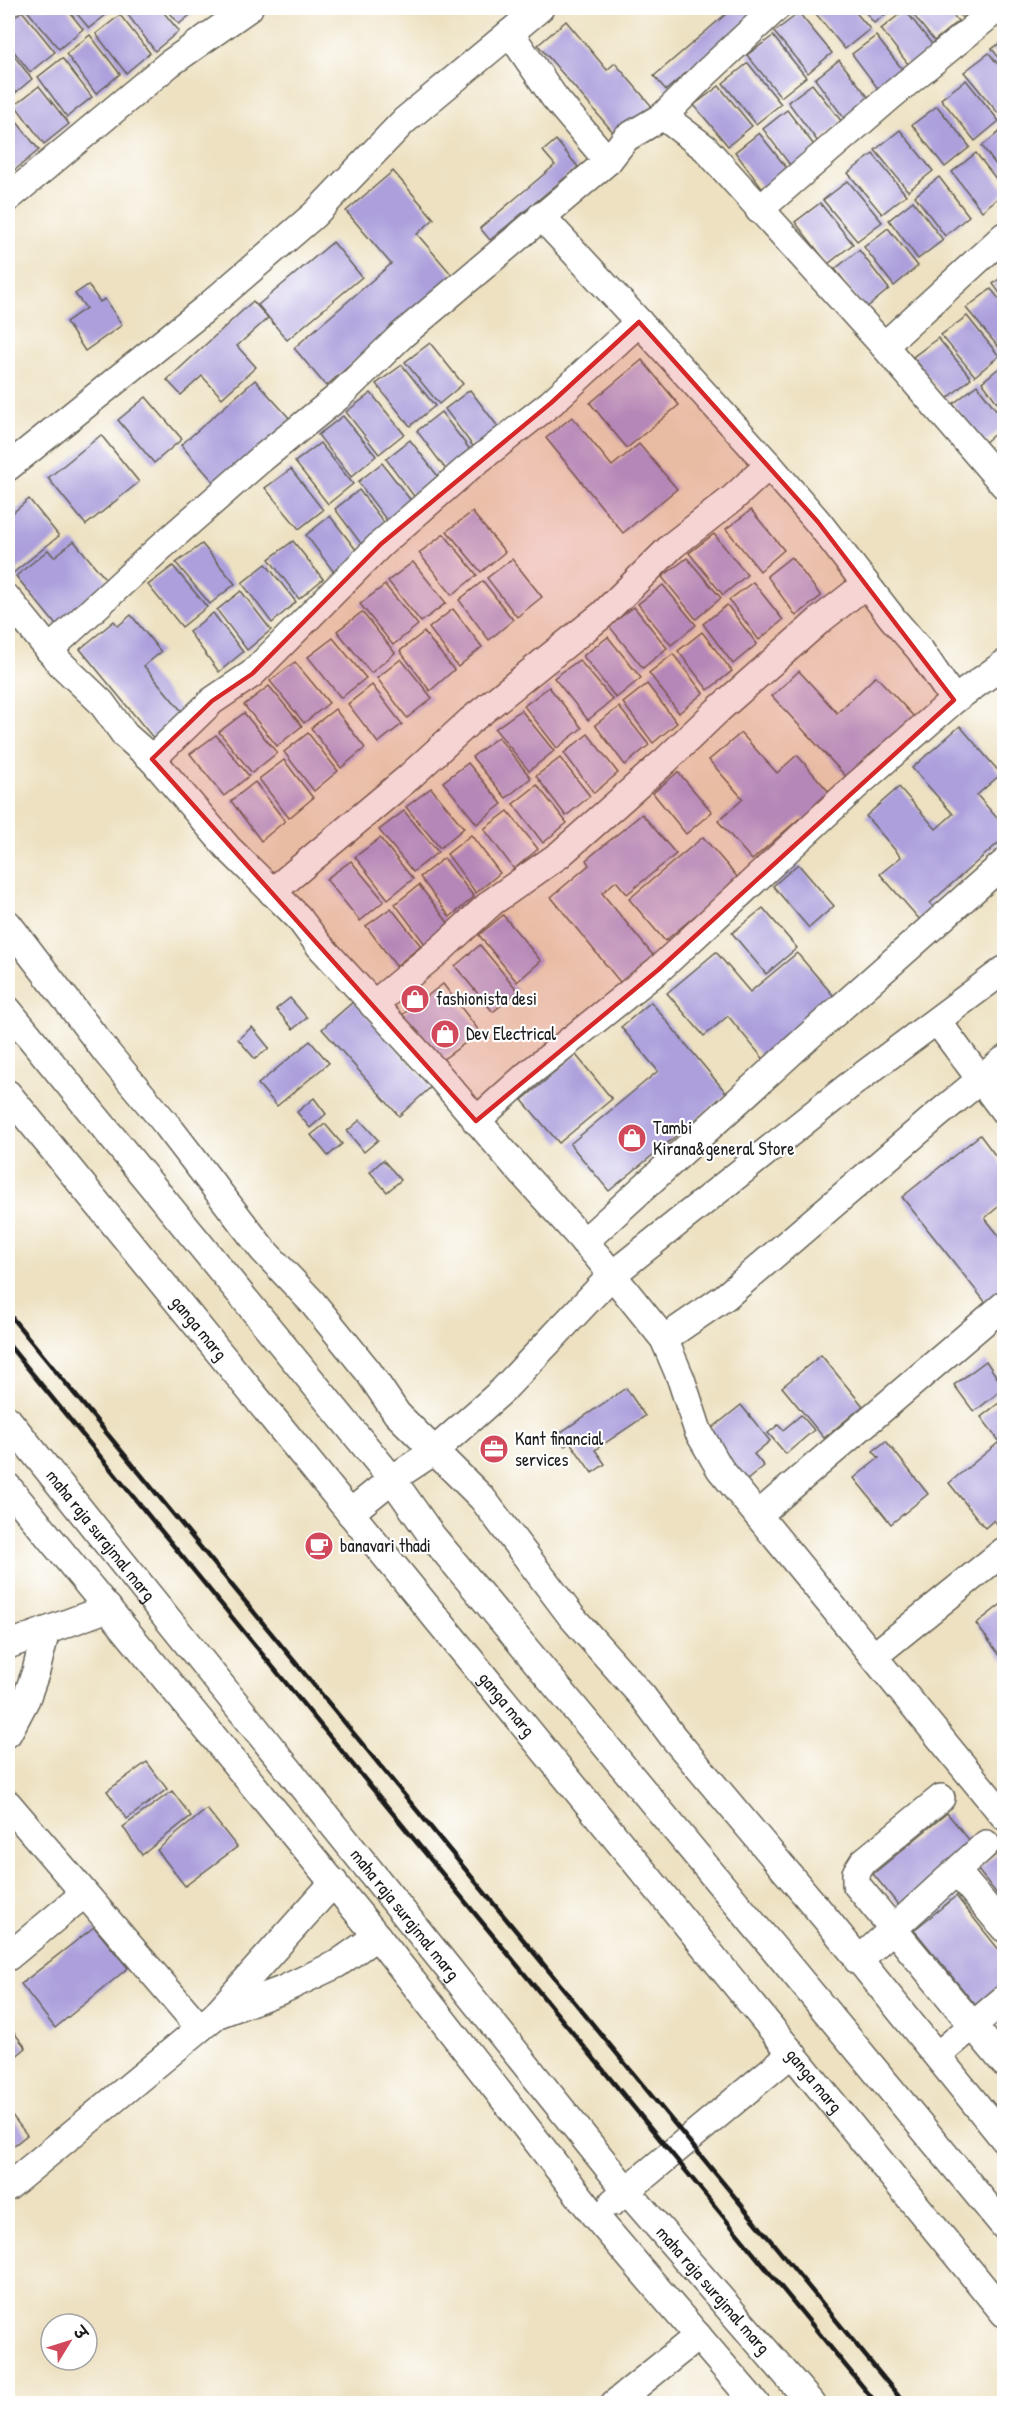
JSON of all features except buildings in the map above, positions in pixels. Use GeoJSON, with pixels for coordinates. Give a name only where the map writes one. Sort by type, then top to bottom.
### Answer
{"type":"FeatureCollection","features":[{"type":"Feature","properties":{"kind":"street"},"geometry":{"type":"LineString","coordinates":[[8,198],[169,64],[249,8]]}},
{"type":"Feature","properties":{"kind":"street"},"geometry":{"type":"LineString","coordinates":[[8,467],[205,309],[314,215],[404,121],[540,8]]}},
{"type":"Feature","properties":{"kind":"street"},"geometry":{"type":"LineString","coordinates":[[50,650],[170,538],[260,460],[339,396],[402,335],[608,161],[626,138],[663,116],[776,8]]}},
{"type":"Feature","properties":{"kind":"street"},"geometry":{"type":"LineString","coordinates":[[759,210],[891,96],[998,8]]}},
{"type":"Feature","properties":{"kind":"street"},"geometry":{"type":"LineString","coordinates":[[510,33],[554,97],[608,161]]}},
{"type":"Feature","properties":{"kind":"street"},"geometry":{"type":"LineString","coordinates":[[663,116],[705,148],[759,210],[1000,470]]}},
{"type":"Feature","properties":{"kind":"street"},"geometry":{"type":"LineString","coordinates":[[542,216],[818,522],[892,619],[920,650],[954,700]]}},
{"type":"Feature","properties":{"kind":"street"},"geometry":{"type":"LineString","coordinates":[[884,346],[1005,236]]}},
{"type":"Feature","properties":{"kind":"street"},"geometry":{"type":"LineString","coordinates":[[152,759],[212,701],[252,674],[381,544],[466,469],[551,403],[639,322]]}},
{"type":"Feature","properties":{"kind":"street"},"geometry":{"type":"LineString","coordinates":[[272,892],[408,778],[470,721],[602,615],[673,544],[732,499],[769,465]]}},
{"type":"Feature","properties":{"kind":"street"},"geometry":{"type":"LineString","coordinates":[[373,1005],[442,948],[492,902],[559,855],[718,710],[820,620],[866,584]]}},
{"type":"Feature","properties":{"kind":"street"},"geometry":{"type":"LineString","coordinates":[[8,599],[50,650],[101,702],[125,735],[152,759],[228,848],[298,917],[612,1275],[664,1339],[681,1378],[698,1431],[720,1469],[874,1656],[1000,1801]]}},
{"type":"Feature","properties":{"kind":"street"},"geometry":{"type":"LineString","coordinates":[[477,1121],[536,1068],[658,970],[858,784],[954,700],[1005,664]]}},
{"type":"Feature","properties":{"kind":"street"},"geometry":{"type":"LineString","coordinates":[[584,1242],[800,1044],[1005,863]]}},
{"type":"Feature","properties":{"kind":"street"},"geometry":{"type":"LineString","coordinates":[[8,924],[263,1250],[312,1302],[369,1371],[397,1414],[482,1498],[572,1617],[643,1696],[673,1737],[814,1904],[858,1961],[939,2055],[1005,2139]]}},
{"type":"Feature","properties":{"kind":"street"},"geometry":{"type":"LineString","coordinates":[[351,1514],[392,1479],[433,1452],[502,1391],[612,1275],[850,1085],[1005,970]]}},
{"type":"Feature","properties":{"kind":"street"},"geometry":{"type":"LineString","coordinates":[[8,1010],[392,1479],[432,1536],[1005,2226]]}},
{"type":"Feature","properties":{"kind":"street"},"geometry":{"type":"LineString","coordinates":[[936,1021],[1005,1111]]}},
{"type":"Feature","properties":{"kind":"street"},"geometry":{"type":"LineString","coordinates":[[664,1339],[725,1297],[1005,1060]]}},
{"type":"Feature","properties":{"kind":"street","name":"ganga marg"},"geometry":{"type":"LineString","coordinates":[[8,1094],[1005,2313]]}},
{"type":"Feature","properties":{"kind":"street"},"geometry":{"type":"LineString","coordinates":[[758,1515],[1005,1305]]}},
{"type":"Feature","properties":{"kind":"street","name":"maha raja surajmal marg"},"geometry":{"type":"LineString","coordinates":[[8,1420],[627,2191],[812,2403]]}},
{"type":"Feature","properties":{"kind":"street","name":"maha raja surajmal marg"},"geometry":{"type":"LineString","coordinates":[[8,1487],[334,1882],[595,2216],[756,2403]]}},
{"type":"Feature","properties":{"kind":"street"},"geometry":{"type":"LineString","coordinates":[[874,1656],[1005,1551]]}},
{"type":"Feature","properties":{"kind":"street"},"geometry":{"type":"LineString","coordinates":[[8,1645],[108,1608]]}},
{"type":"Feature","properties":{"kind":"street"},"geometry":{"type":"LineString","coordinates":[[8,1733],[26,1699],[46,1631]]}},
{"type":"Feature","properties":{"kind":"street"},"geometry":{"type":"LineString","coordinates":[[941,1798],[863,1862],[856,1873],[856,1884],[1005,2063]]}},
{"type":"Feature","properties":{"kind":"street"},"geometry":{"type":"LineString","coordinates":[[8,1804],[84,1894],[208,2022]]}},
{"type":"Feature","properties":{"kind":"street"},"geometry":{"type":"LineString","coordinates":[[858,1961],[986,1844]]}},
{"type":"Feature","properties":{"kind":"street"},"geometry":{"type":"LineString","coordinates":[[957,1872],[1005,1928]]}},
{"type":"Feature","properties":{"kind":"street"},"geometry":{"type":"LineString","coordinates":[[8,2187],[208,2022],[334,1882]]}},
{"type":"Feature","properties":{"kind":"street"},"geometry":{"type":"LineString","coordinates":[[8,1956],[84,1894]]}},
{"type":"Feature","properties":{"kind":"street"},"geometry":{"type":"LineString","coordinates":[[208,2022],[337,1964],[377,1936]]}},
{"type":"Feature","properties":{"kind":"street"},"geometry":{"type":"LineString","coordinates":[[939,2055],[1005,1999]]}},
{"type":"Feature","properties":{"kind":"street"},"geometry":{"type":"LineString","coordinates":[[595,2216],[792,2053]]}},
{"type":"Feature","properties":{"kind":"street"},"geometry":{"type":"LineString","coordinates":[[614,2403],[698,2336]]}},
{"type":"Feature","properties":{"kind":"highlighted area"},"geometry":{"type":"Polygon","coordinates":[[[639,322],[818,522],[954,700],[658,970],[476,1121],[152,759],[212,701],[252,674],[381,544],[551,403],[639,322]]]}},
{"type":"Feature","properties":{"kind":"railway"},"geometry":{"type":"LineString","coordinates":[[8,1313],[905,2404]]}},
{"type":"Feature","properties":{"kind":"railway"},"geometry":{"type":"LineString","coordinates":[[8,1344],[877,2404]]}},
{"type":"Feature","properties":{"kind":"place","name":"fashionista desi"},"geometry":{"type":"Point","coordinates":[415,999]}},
{"type":"Feature","properties":{"kind":"place","name":"Dev Electrical"},"geometry":{"type":"Point","coordinates":[445,1034]}},
{"type":"Feature","properties":{"kind":"place","name":"Tambi Kirana&general Store"},"geometry":{"type":"Point","coordinates":[632,1138]}},
{"type":"Feature","properties":{"kind":"place","name":"Kant financial services"},"geometry":{"type":"Point","coordinates":[494,1449]}},
{"type":"Feature","properties":{"kind":"place","name":"banavari thadi"},"geometry":{"type":"Point","coordinates":[319,1546]}}]}
